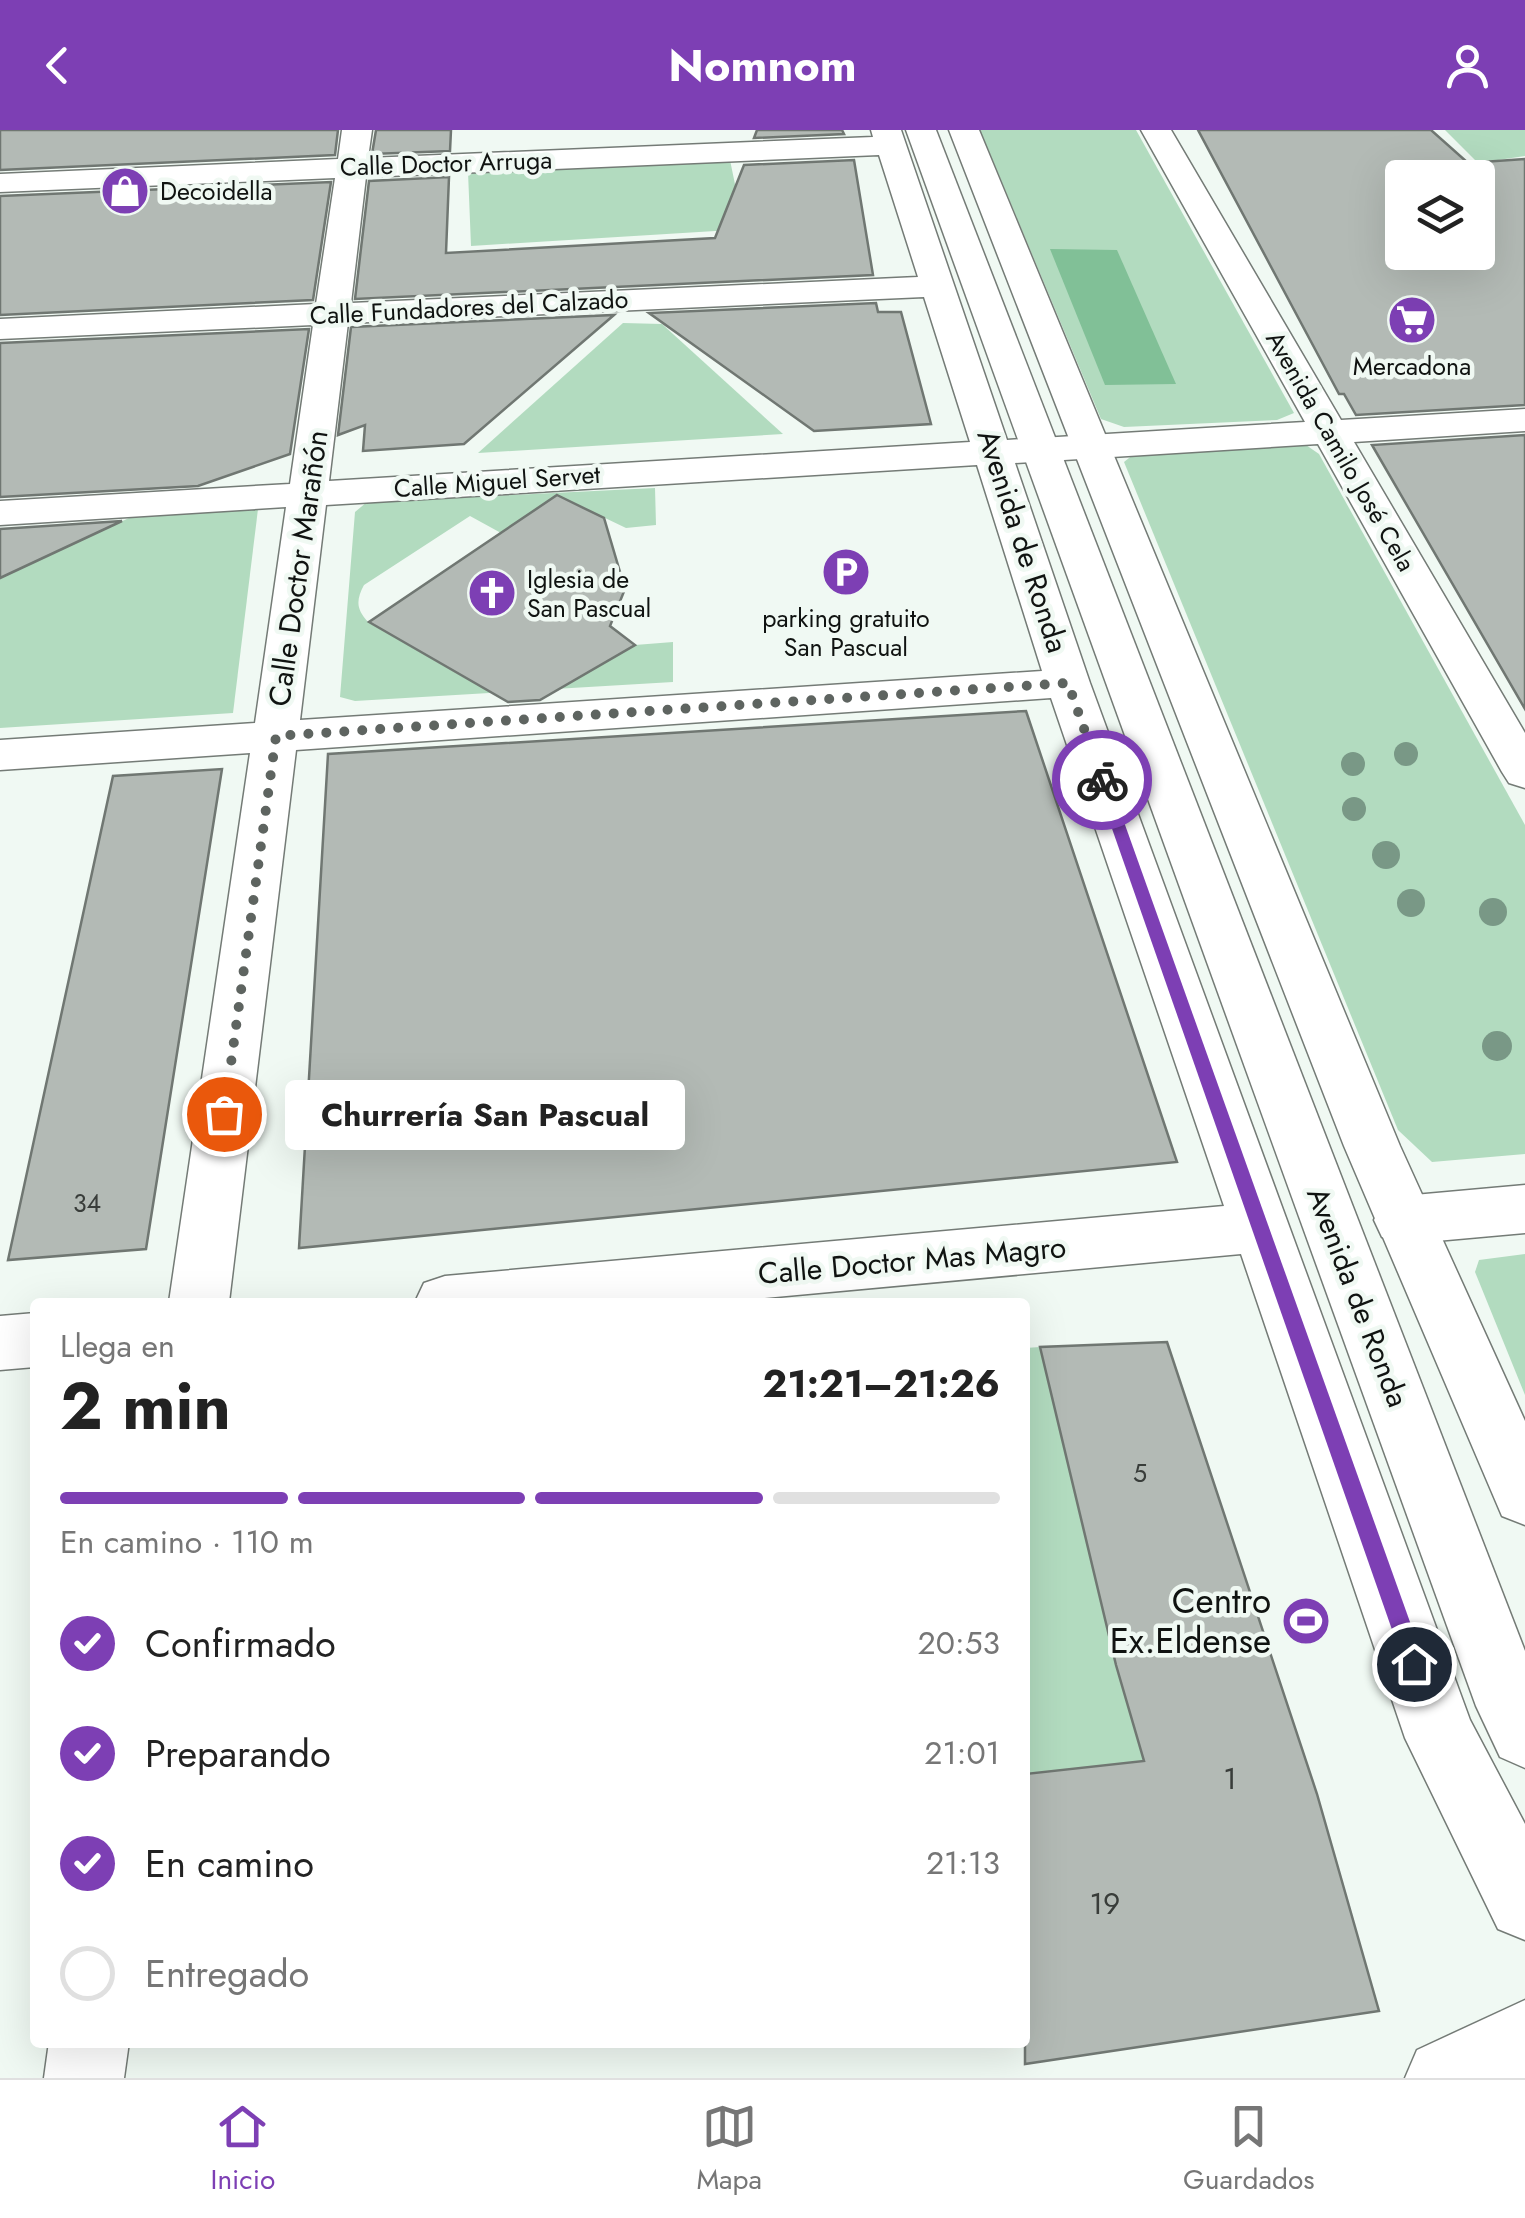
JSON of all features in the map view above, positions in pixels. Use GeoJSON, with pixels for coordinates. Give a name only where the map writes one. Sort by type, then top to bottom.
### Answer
{"type":"FeatureCollection","features":[{"type":"Feature","properties":{"kind":"street"},"geometry":{"type":"LineString","coordinates":[[964,130],[1403,1220],[1525,1494]]}},
{"type":"Feature","properties":{"kind":"street","name":"Avenida Camilo José Cela"},"geometry":{"type":"LineString","coordinates":[[1156,130],[1525,772]]}},
{"type":"Feature","properties":{"kind":"street","name":"Calle Doctor Arruga"},"geometry":{"type":"LineString","coordinates":[[0,183],[354,148],[899,135]]}},
{"type":"Feature","properties":{"kind":"street","name":"Avenida de Ronda"},"geometry":{"type":"LineString","coordinates":[[899,135],[939,286],[1018,448],[1068,683],[1258,1228],[1441,1738],[1525,1902]]}},
{"type":"Feature","properties":{"kind":"street","name":"Avenida de Ronda"},"geometry":{"type":"LineString","coordinates":[[899,135],[1511,1706],[1525,1732]]}},
{"type":"Feature","properties":{"kind":"street","name":"Calle Doctor Marañón"},"geometry":{"type":"LineString","coordinates":[[200,1298],[354,148]]}},
{"type":"Feature","properties":{"kind":"street","name":"Calle Fundadores del Calzado"},"geometry":{"type":"LineString","coordinates":[[0,328],[939,286]]}},
{"type":"Feature","properties":{"kind":"street","name":"Calle Miguel Servet"},"geometry":{"type":"LineString","coordinates":[[0,513],[1525,420]]}},
{"type":"Feature","properties":{"kind":"street"},"geometry":{"type":"LineString","coordinates":[[0,755],[1068,683]]}},
{"type":"Feature","properties":{"kind":"street"},"geometry":{"type":"LineString","coordinates":[[1403,1220],[1525,1208]]}},
{"type":"Feature","properties":{"kind":"street","name":"Calle Doctor Mas Magro"},"geometry":{"type":"LineString","coordinates":[[490,1298],[1258,1228]]}},
{"type":"Feature","properties":{"kind":"street"},"geometry":{"type":"LineString","coordinates":[[0,1344],[30,1341]]}},
{"type":"Feature","properties":{"kind":"street"},"geometry":{"type":"LineString","coordinates":[[1445,2078],[1525,2040]]}},
{"type":"Feature","properties":{"kind":"street"},"geometry":{"type":"LineString","coordinates":[[84,2078],[88,2048]]}},
{"type":"Feature","properties":{"kind":"shaded area"},"geometry":{"type":"Polygon","coordinates":[[[980,130],[1136,130],[1294,413],[1277,420],[1124,427],[1101,419],[980,130]]]}},
{"type":"Feature","properties":{"kind":"shaded area"},"geometry":{"type":"Polygon","coordinates":[[[1445,130],[1525,130],[1525,156],[1475,160],[1445,130]]]}},
{"type":"Feature","properties":{"kind":"shaded area"},"geometry":{"type":"Polygon","coordinates":[[[730,160],[737,194],[796,226],[471,246],[468,172],[730,160]]]}},
{"type":"Feature","properties":{"kind":"shaded area"},"geometry":{"type":"Polygon","coordinates":[[[1050,249],[1117,250],[1176,384],[1105,385],[1050,249]]]}},
{"type":"Feature","properties":{"kind":"shaded area"},"geometry":{"type":"Polygon","coordinates":[[[623,323],[662,324],[783,434],[478,453],[623,323]]]}},
{"type":"Feature","properties":{"kind":"shaded area"},"geometry":{"type":"Polygon","coordinates":[[[1306,445],[1319,454],[1525,825],[1525,1154],[1432,1162],[1398,1130],[1124,462],[1134,454],[1306,445]]]}},
{"type":"Feature","properties":{"kind":"shaded area"},"geometry":{"type":"Polygon","coordinates":[[[655,488],[656,525],[626,528],[557,495],[501,533],[470,516],[364,585],[358,604],[368,622],[465,678],[503,654],[564,686],[635,645],[673,642],[673,682],[355,701],[340,697],[355,512],[367,502],[655,488]]]}},
{"type":"Feature","properties":{"kind":"shaded area"},"geometry":{"type":"Polygon","coordinates":[[[258,509],[233,713],[0,728],[0,578],[129,518],[258,509]]]}},
{"type":"Feature","properties":{"kind":"shaded area"},"geometry":{"type":"Polygon","coordinates":[[[1525,1254],[1525,1395],[1475,1272],[1479,1260],[1525,1254]]]}},
{"type":"Feature","properties":{"kind":"shaded area"},"geometry":{"type":"Polygon","coordinates":[[[1040,1347],[1144,1761],[1030,1773],[1030,1348],[1040,1347]]]}},
{"type":"Feature","properties":{"kind":"building"},"geometry":{"type":"Polygon","coordinates":[[[0,130],[338,130],[335,155],[0,170],[0,130]]]}},
{"type":"Feature","properties":{"kind":"building"},"geometry":{"type":"Polygon","coordinates":[[[376,130],[451,130],[450,151],[372,154],[376,130]]]}},
{"type":"Feature","properties":{"kind":"building"},"geometry":{"type":"Polygon","coordinates":[[[757,130],[842,130],[844,134],[754,138],[757,130]]]}},
{"type":"Feature","properties":{"kind":"building","name":"Mercadona"},"geometry":{"type":"Polygon","coordinates":[[[1198,130],[1431,130],[1465,160],[1385,160],[1385,270],[1495,270],[1495,161],[1525,159],[1525,405],[1356,415],[1344,394],[1339,394],[1198,130]]]}},
{"type":"Feature","properties":{"kind":"building"},"geometry":{"type":"Polygon","coordinates":[[[854,160],[873,275],[355,299],[369,181],[449,177],[446,253],[715,238],[744,165],[854,160]]]}},
{"type":"Feature","properties":{"kind":"building"},"geometry":{"type":"Polygon","coordinates":[[[331,182],[313,300],[0,315],[0,196],[331,182]]]}},
{"type":"Feature","properties":{"kind":"building"},"geometry":{"type":"Polygon","coordinates":[[[876,303],[878,312],[901,312],[931,424],[814,431],[649,313],[876,303]]]}},
{"type":"Feature","properties":{"kind":"building"},"geometry":{"type":"Polygon","coordinates":[[[614,315],[464,444],[363,451],[365,425],[338,435],[351,327],[614,315]]]}},
{"type":"Feature","properties":{"kind":"building"},"geometry":{"type":"Polygon","coordinates":[[[309,329],[290,454],[198,486],[0,497],[0,343],[309,329]]]}},
{"type":"Feature","properties":{"kind":"building"},"geometry":{"type":"Polygon","coordinates":[[[1525,435],[1525,709],[1372,445],[1525,435]]]}},
{"type":"Feature","properties":{"kind":"building","name":"Iglesia de San Pascual"},"geometry":{"type":"Polygon","coordinates":[[[557,495],[604,518],[625,589],[610,626],[635,645],[540,700],[508,702],[369,622],[557,495]]]}},
{"type":"Feature","properties":{"kind":"building"},"geometry":{"type":"Polygon","coordinates":[[[122,521],[0,578],[0,529],[122,521]]]}},
{"type":"Feature","properties":{"kind":"building"},"geometry":{"type":"Polygon","coordinates":[[[1026,711],[1177,1162],[299,1248],[328,754],[1026,711]]]}},
{"type":"Feature","properties":{"kind":"building"},"geometry":{"type":"Polygon","coordinates":[[[222,769],[146,1249],[8,1260],[113,776],[222,769]]]}},
{"type":"Feature","properties":{"kind":"building"},"geometry":{"type":"Polygon","coordinates":[[[1167,1342],[1317,1794],[1379,2011],[1025,2064],[1025,2048],[1030,2048],[1030,1773],[1144,1761],[1116,1665],[1040,1347],[1167,1342]]]}},
{"type":"Feature","properties":{"kind":"way so far"},"geometry":{"type":"LineString","coordinates":[[224,1114],[276,736],[1068,683],[1102,780]]}},
{"type":"Feature","properties":{"kind":"place","name":"Decoidella"},"geometry":{"type":"Point","coordinates":[125,191]}},
{"type":"Feature","properties":{"kind":"place","name":"Mercadona"},"geometry":{"type":"Point","coordinates":[1412,320]}},
{"type":"Feature","properties":{"kind":"place","name":"parking gratuito San Pascual"},"geometry":{"type":"Point","coordinates":[846,572]}},
{"type":"Feature","properties":{"kind":"place","name":"Iglesia de San Pascual"},"geometry":{"type":"Point","coordinates":[492,593]}},
{"type":"Feature","properties":{"kind":"place","name":"Churrería San Pascual"},"geometry":{"type":"Point","coordinates":[224,1114]}},
{"type":"Feature","properties":{"kind":"place","name":"Centro Ex.Eldense"},"geometry":{"type":"Point","coordinates":[1306,1621]}},
{"type":"Feature","properties":{"kind":"route"},"geometry":{"type":"LineString","coordinates":[[1102,780],[1414,1664]]}}]}
